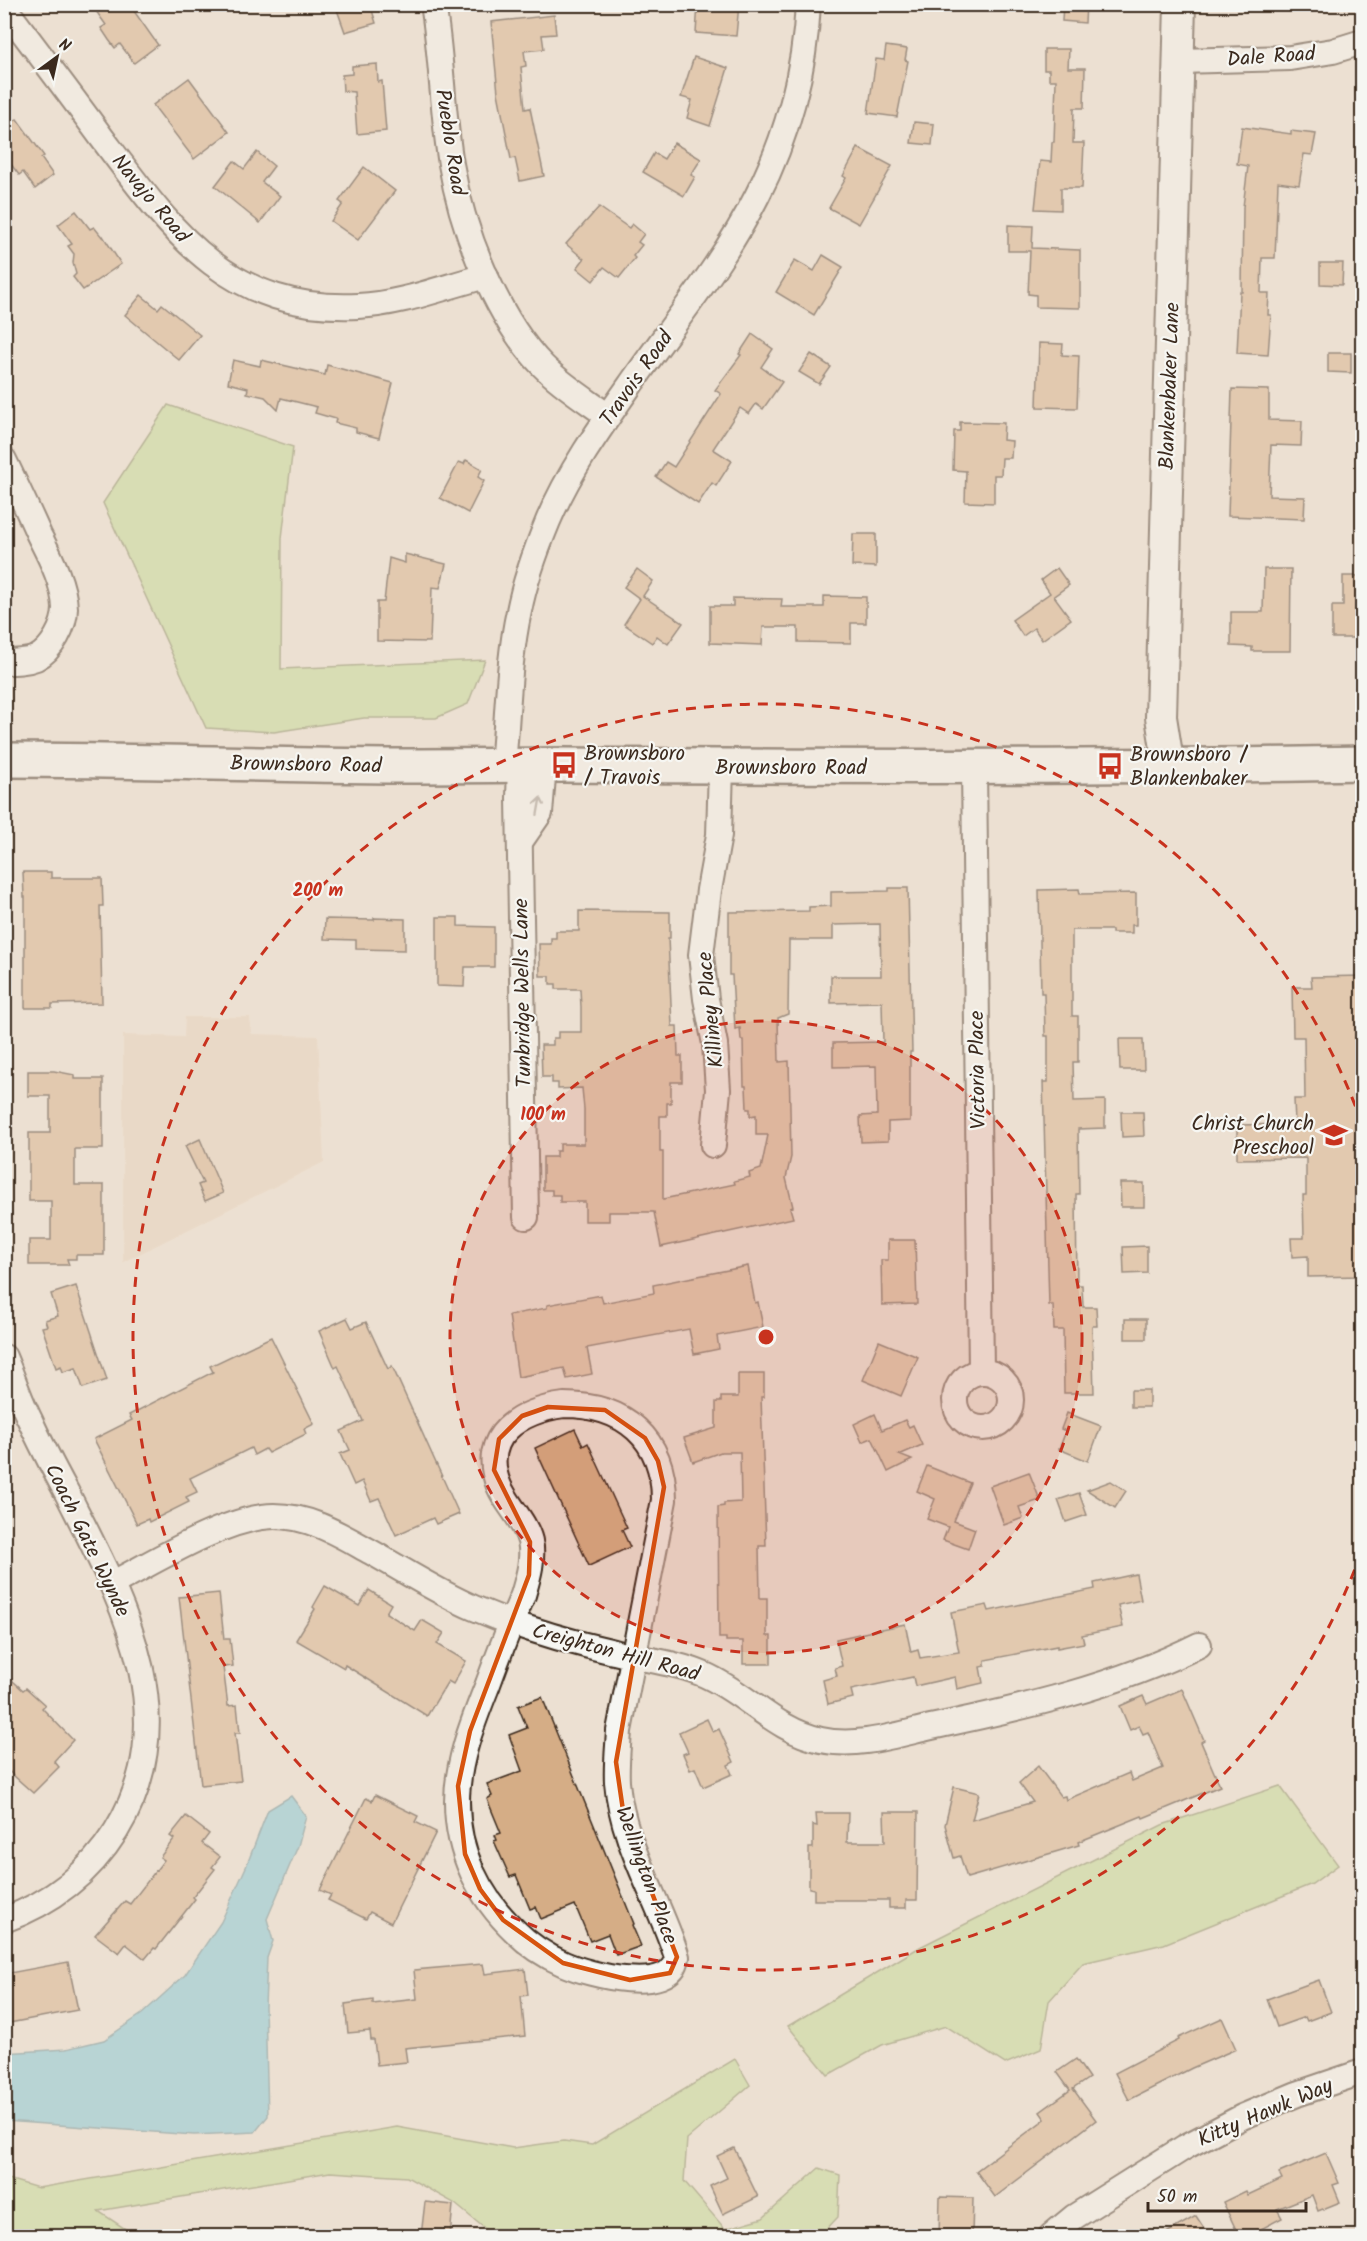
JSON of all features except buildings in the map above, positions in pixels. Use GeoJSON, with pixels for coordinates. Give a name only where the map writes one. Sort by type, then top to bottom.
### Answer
{"type":"FeatureCollection","features":[{"type":"Feature","properties":{"kind":"main road","name":"Brownsboro Road"},"geometry":{"type":"LineString","coordinates":[[4,760],[155,760],[421,766],[974,768],[1362,763]]}},
{"type":"Feature","properties":{"kind":"street","name":"Pueblo Road"},"geometry":{"type":"LineString","coordinates":[[433,4],[451,165],[465,220],[486,276]]}},
{"type":"Feature","properties":{"kind":"street","name":"Travois Road"},"geometry":{"type":"LineString","coordinates":[[522,765],[513,650],[528,576],[549,520],[569,479],[608,416],[728,247],[757,196],[780,142],[797,82],[808,4]]}},
{"type":"Feature","properties":{"kind":"street","name":"Blankenbaker Lane"},"geometry":{"type":"LineString","coordinates":[[1169,767],[1161,717],[1180,4]]}},
{"type":"Feature","properties":{"kind":"street","name":"Navajo Road"},"geometry":{"type":"LineString","coordinates":[[6,13],[159,213],[188,244],[221,270],[253,287],[292,300],[358,306],[402,301],[486,276]]}},
{"type":"Feature","properties":{"kind":"street","name":"Dale Road"},"geometry":{"type":"LineString","coordinates":[[1179,61],[1290,58],[1333,51],[1362,42]]}},
{"type":"Feature","properties":{"kind":"street"},"geometry":{"type":"LineString","coordinates":[[486,276],[496,299],[532,354],[544,368],[608,416]]}},
{"type":"Feature","properties":{"kind":"street"},"geometry":{"type":"LineString","coordinates":[[4,460],[49,555],[61,586],[65,609],[60,629],[50,645],[37,657],[18,663],[4,662]]}},
{"type":"Feature","properties":{"kind":"street","name":"Tunbridge Wells Lane"},"geometry":{"type":"LineString","coordinates":[[522,765],[540,813],[520,842],[526,1217]]}},
{"type":"Feature","properties":{"kind":"street","name":"Killiney Place"},"geometry":{"type":"LineString","coordinates":[[712,1145],[718,1090],[715,1044],[706,999],[701,955],[719,835],[722,767]]}},
{"type":"Feature","properties":{"kind":"street","name":"Victoria Place"},"geometry":{"type":"LineString","coordinates":[[974,768],[981,1372]]}},
{"type":"Feature","properties":{"kind":"street","name":"Coach Gate Wynde"},"geometry":{"type":"LineString","coordinates":[[4,1357],[29,1418],[113,1583],[140,1660],[147,1703],[145,1744],[137,1783],[130,1804],[109,1841],[77,1878],[43,1903],[4,1920]]}},
{"type":"Feature","properties":{"kind":"street","name":"Wellington Place"},"geometry":{"type":"LineString","coordinates":[[564,1405],[579,1405],[605,1410],[627,1421],[645,1438],[658,1461],[664,1487],[664,1500],[619,1731],[617,1782],[625,1824],[677,1957],[676,1964],[670,1973],[656,1978],[630,1980],[596,1975],[563,1964],[535,1948],[503,1920],[471,1872],[460,1836],[457,1804],[460,1769],[470,1731],[511,1623],[529,1575],[531,1552],[527,1533],[499,1486],[494,1470],[494,1454],[499,1439],[507,1427],[522,1416],[564,1405]]}},
{"type":"Feature","properties":{"kind":"street","name":"Creighton Hill Road"},"geometry":{"type":"LineString","coordinates":[[113,1583],[207,1535],[239,1522],[254,1518],[286,1517],[316,1523],[441,1592],[511,1623],[537,1632],[666,1662],[706,1676],[795,1732],[822,1741],[850,1743],[1005,1712],[1072,1695],[1199,1646]]}},
{"type":"Feature","properties":{"kind":"street","name":"Kitty Hawk Way"},"geometry":{"type":"LineString","coordinates":[[1051,2236],[1074,2217],[1185,2147],[1242,2117],[1297,2094],[1362,2072]]}},
{"type":"Feature","properties":{"kind":"highlighted area"},"geometry":{"type":"Polygon","coordinates":[[[548,1407],[605,1410],[645,1438],[658,1461],[664,1487],[616,1762],[625,1824],[677,1957],[670,1973],[630,1980],[563,1963],[503,1920],[480,1889],[465,1854],[458,1786],[470,1731],[529,1575],[530,1542],[494,1470],[499,1439],[522,1416],[548,1407]]]}},
{"type":"Feature","properties":{"kind":"shaded area"},"geometry":{"type":"Polygon","coordinates":[[[185,1017],[250,1017],[251,1034],[318,1036],[324,1162],[123,1262],[123,1035],[184,1037],[185,1017]]]}},
{"type":"Feature","properties":{"kind":"green space"},"geometry":{"type":"Polygon","coordinates":[[[168,405],[293,447],[282,538],[281,669],[485,660],[468,704],[436,718],[364,718],[274,732],[206,728],[103,503],[168,405]]]}},
{"type":"Feature","properties":{"kind":"green space"},"geometry":{"type":"Polygon","coordinates":[[[1280,1786],[1338,1865],[1312,1884],[1164,1944],[1083,1963],[1049,2001],[1041,2049],[1005,2064],[946,2026],[882,2045],[828,2075],[788,2026],[920,1947],[1162,1825],[1280,1786]]]}},
{"type":"Feature","properties":{"kind":"green space"},"geometry":{"type":"Polygon","coordinates":[[[735,2059],[750,2085],[687,2139],[684,2181],[725,2229],[763,2218],[819,2168],[840,2175],[838,2217],[820,2236],[494,2236],[454,2203],[407,2177],[330,2172],[98,2211],[136,2236],[5,2236],[5,2178],[38,2188],[397,2127],[513,2148],[564,2141],[592,2145],[735,2059]]]}},
{"type":"Feature","properties":{"kind":"water"},"geometry":{"type":"Polygon","coordinates":[[[291,1796],[306,1816],[298,1846],[267,1919],[273,1941],[267,1958],[265,2007],[268,2116],[255,2132],[194,2135],[5,2121],[5,2053],[66,2049],[104,2040],[142,2014],[185,1975],[221,1922],[268,1810],[291,1796]]]}},
{"type":"Feature","properties":{"kind":"waterway"},"geometry":{"type":"LineString","coordinates":[[6,2231],[36,2236]]}},
{"type":"Feature","properties":{"kind":"place","name":"Brownsboro / Travois"},"geometry":{"type":"Point","coordinates":[564,765]}},
{"type":"Feature","properties":{"kind":"place","name":"Brownsboro / Blankenbaker"},"geometry":{"type":"Point","coordinates":[1110,766]}},
{"type":"Feature","properties":{"kind":"place","name":"Christ Church Preschool"},"geometry":{"type":"Point","coordinates":[1334,1135]}}]}
